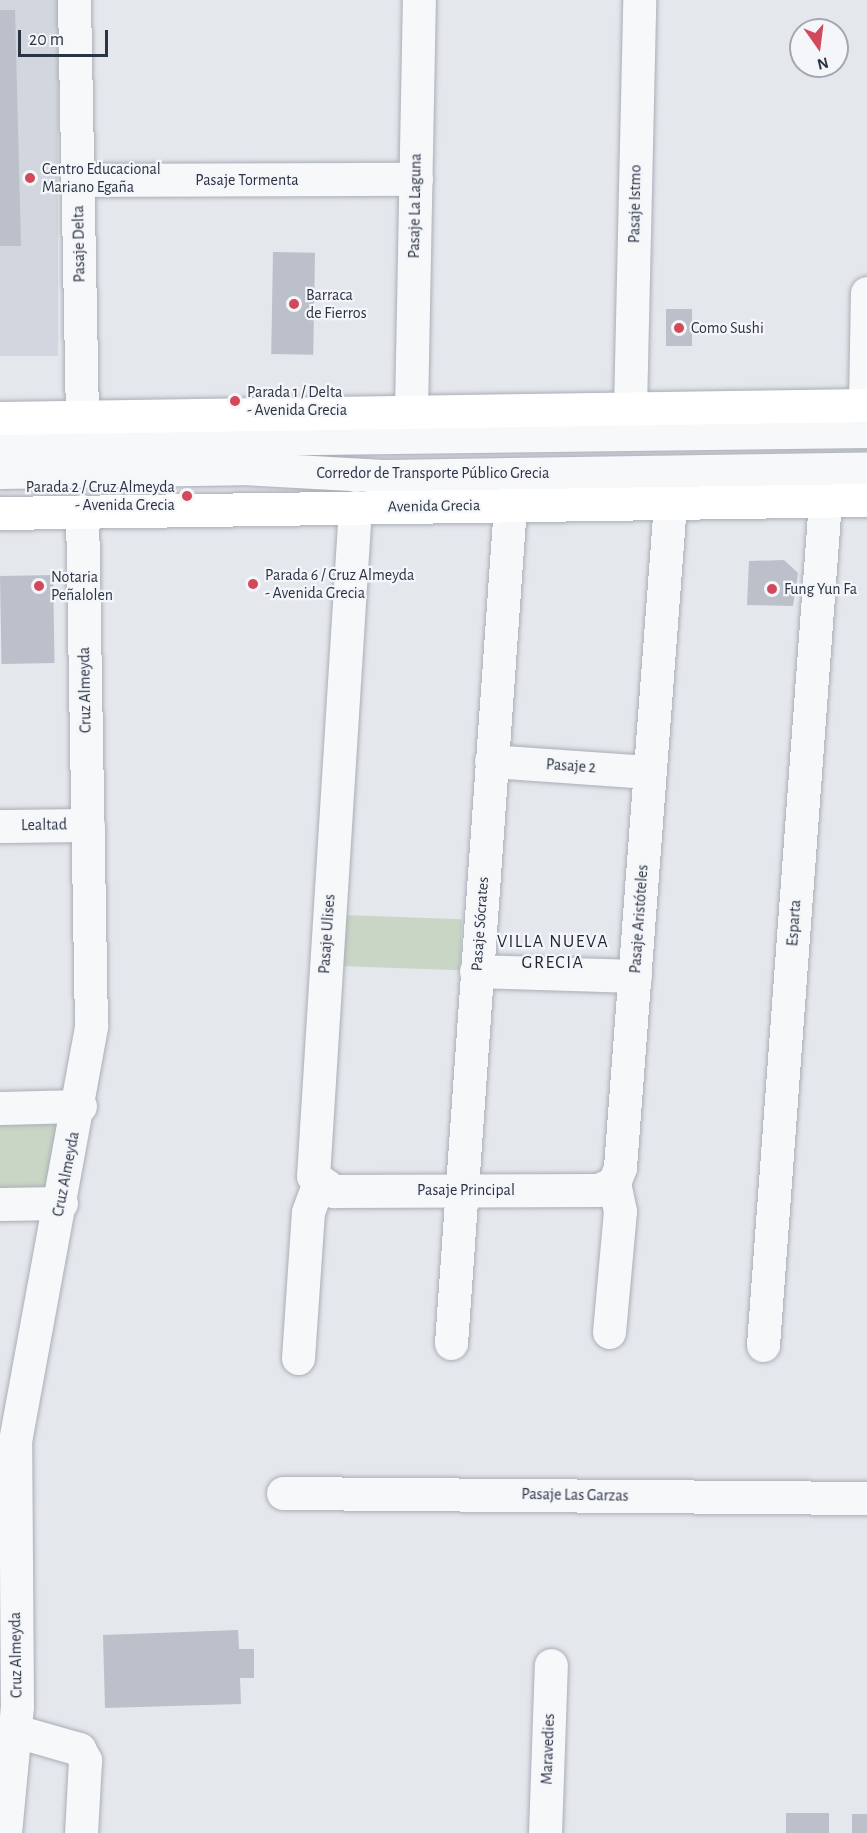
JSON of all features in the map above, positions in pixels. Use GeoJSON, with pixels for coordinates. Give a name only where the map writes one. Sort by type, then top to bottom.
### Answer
{"type":"FeatureCollection","features":[{"type":"Feature","properties":{"kind":"main road"},"geometry":{"type":"LineString","coordinates":[[0,418],[630,409],[866,414]]}},
{"type":"Feature","properties":{"kind":"main road","name":"Avenida Grecia"},"geometry":{"type":"LineString","coordinates":[[0,513],[867,500]]}},
{"type":"Feature","properties":{"kind":"street","name":"Pasaje Delta"},"geometry":{"type":"LineString","coordinates":[[74,0],[82,417]]}},
{"type":"Feature","properties":{"kind":"street","name":"Pasaje La Laguna"},"geometry":{"type":"LineString","coordinates":[[411,411],[419,0]]}},
{"type":"Feature","properties":{"kind":"street","name":"Pasaje Istmo"},"geometry":{"type":"LineString","coordinates":[[630,409],[639,0]]}},
{"type":"Feature","properties":{"kind":"street","name":"Pasaje Tormenta"},"geometry":{"type":"LineString","coordinates":[[78,180],[416,179]]}},
{"type":"Feature","properties":{"kind":"street"},"geometry":{"type":"LineString","coordinates":[[0,442],[866,414],[867,293]]}},
{"type":"Feature","properties":{"kind":"street","name":"Corredor de Transporte Público Grecia"},"geometry":{"type":"LineString","coordinates":[[0,472],[242,468],[383,476],[867,468]]}},
{"type":"Feature","properties":{"kind":"street","name":"Esparta"},"geometry":{"type":"LineString","coordinates":[[763,1345],[825,501]]}},
{"type":"Feature","properties":{"kind":"street","name":"Pasaje Aristóteles"},"geometry":{"type":"LineString","coordinates":[[609,1332],[620,1211],[614,1183],[620,1167],[670,504]]}},
{"type":"Feature","properties":{"kind":"street","name":"Pasaje Sócrates"},"geometry":{"type":"LineString","coordinates":[[451,1343],[510,505]]}},
{"type":"Feature","properties":{"kind":"street","name":"Pasaje Ulises"},"geometry":{"type":"LineString","coordinates":[[298,1358],[308,1212],[318,1184],[312,1167],[355,507]]}},
{"type":"Feature","properties":{"kind":"street","name":"Cruz Almeyda"},"geometry":{"type":"LineString","coordinates":[[4,1833],[16,1731],[7,1484],[19,1406],[80,1106],[92,991],[82,511]]}},
{"type":"Feature","properties":{"kind":"street","name":"Pasaje 2"},"geometry":{"type":"LineString","coordinates":[[491,761],[650,772]]}},
{"type":"Feature","properties":{"kind":"street","name":"Lealtad"},"geometry":{"type":"LineString","coordinates":[[0,826],[88,825]]}},
{"type":"Feature","properties":{"kind":"street"},"geometry":{"type":"LineString","coordinates":[[477,971],[635,976]]}},
{"type":"Feature","properties":{"kind":"street"},"geometry":{"type":"LineString","coordinates":[[0,1108],[80,1106]]}},
{"type":"Feature","properties":{"kind":"street","name":"Pasaje Principal"},"geometry":{"type":"LineString","coordinates":[[318,1184],[334,1191],[598,1190],[614,1183]]}},
{"type":"Feature","properties":{"kind":"street"},"geometry":{"type":"LineString","coordinates":[[0,1204],[61,1203]]}},
{"type":"Feature","properties":{"kind":"street","name":"Pasaje Las Garzas"},"geometry":{"type":"LineString","coordinates":[[283,1493],[867,1498]]}},
{"type":"Feature","properties":{"kind":"street","name":"Maravedies"},"geometry":{"type":"LineString","coordinates":[[545,1833],[551,1665]]}},
{"type":"Feature","properties":{"kind":"street"},"geometry":{"type":"LineString","coordinates":[[16,1731],[79,1749],[85,1760],[81,1833]]}},
{"type":"Feature","properties":{"kind":"shaded area","name":"Centro Educacional Mariano Egaña"},"geometry":{"type":"Polygon","coordinates":[[[0,0],[58,0],[58,356],[0,356],[0,0]]]}},
{"type":"Feature","properties":{"kind":"green space"},"geometry":{"type":"Polygon","coordinates":[[[342,915],[462,919],[460,970],[340,966],[342,915]]]}},
{"type":"Feature","properties":{"kind":"green space"},"geometry":{"type":"Polygon","coordinates":[[[60,1124],[47,1187],[0,1188],[0,1125],[60,1124]]]}},
{"type":"Feature","properties":{"kind":"building"},"geometry":{"type":"Polygon","coordinates":[[[0,10],[15,10],[21,246],[0,246],[0,10]]]}},
{"type":"Feature","properties":{"kind":"building","name":"Barraca de Fierros"},"geometry":{"type":"Polygon","coordinates":[[[273,252],[315,253],[313,355],[271,354],[273,252]]]}},
{"type":"Feature","properties":{"kind":"building","name":"Como Sushi"},"geometry":{"type":"Polygon","coordinates":[[[666,309],[692,309],[692,346],[666,346],[666,309]]]}},
{"type":"Feature","properties":{"kind":"building","name":"Fung Yun Fa"},"geometry":{"type":"Polygon","coordinates":[[[784,560],[798,573],[793,606],[747,605],[749,561],[784,560]]]}},
{"type":"Feature","properties":{"kind":"building"},"geometry":{"type":"Polygon","coordinates":[[[53,575],[55,663],[2,664],[0,576],[53,575]]]}},
{"type":"Feature","properties":{"kind":"building"},"geometry":{"type":"Polygon","coordinates":[[[238,1630],[239,1649],[254,1649],[254,1678],[240,1678],[241,1704],[105,1708],[103,1635],[238,1630]]]}},
{"type":"Feature","properties":{"kind":"building"},"geometry":{"type":"Polygon","coordinates":[[[786,1813],[829,1813],[829,1833],[786,1833],[786,1813]]]}},
{"type":"Feature","properties":{"kind":"building"},"geometry":{"type":"Polygon","coordinates":[[[852,1814],[867,1814],[867,1833],[852,1833],[852,1814]]]}},
{"type":"Feature","properties":{"kind":"place","name":"Centro Educacional Mariano Egaña"},"geometry":{"type":"Point","coordinates":[30,178]}},
{"type":"Feature","properties":{"kind":"place","name":"Barraca de Fierros"},"geometry":{"type":"Point","coordinates":[294,304]}},
{"type":"Feature","properties":{"kind":"place","name":"Como Sushi"},"geometry":{"type":"Point","coordinates":[679,328]}},
{"type":"Feature","properties":{"kind":"place","name":"Parada 1 / Delta - Avenida Grecia"},"geometry":{"type":"Point","coordinates":[235,401]}},
{"type":"Feature","properties":{"kind":"place","name":"Parada 2 / Cruz Almeyda - Avenida Grecia"},"geometry":{"type":"Point","coordinates":[187,496]}},
{"type":"Feature","properties":{"kind":"place","name":"Parada 6 / Cruz Almeyda - Avenida Grecia"},"geometry":{"type":"Point","coordinates":[253,584]}},
{"type":"Feature","properties":{"kind":"place","name":"Notaria Peñalolen"},"geometry":{"type":"Point","coordinates":[39,586]}},
{"type":"Feature","properties":{"kind":"place","name":"Fung Yun Fa"},"geometry":{"type":"Point","coordinates":[772,589]}},
{"type":"Feature","properties":{"kind":"district","name":"VILLA NUEVA GRECIA"},"geometry":{"type":"Point","coordinates":[553,953]}}]}
